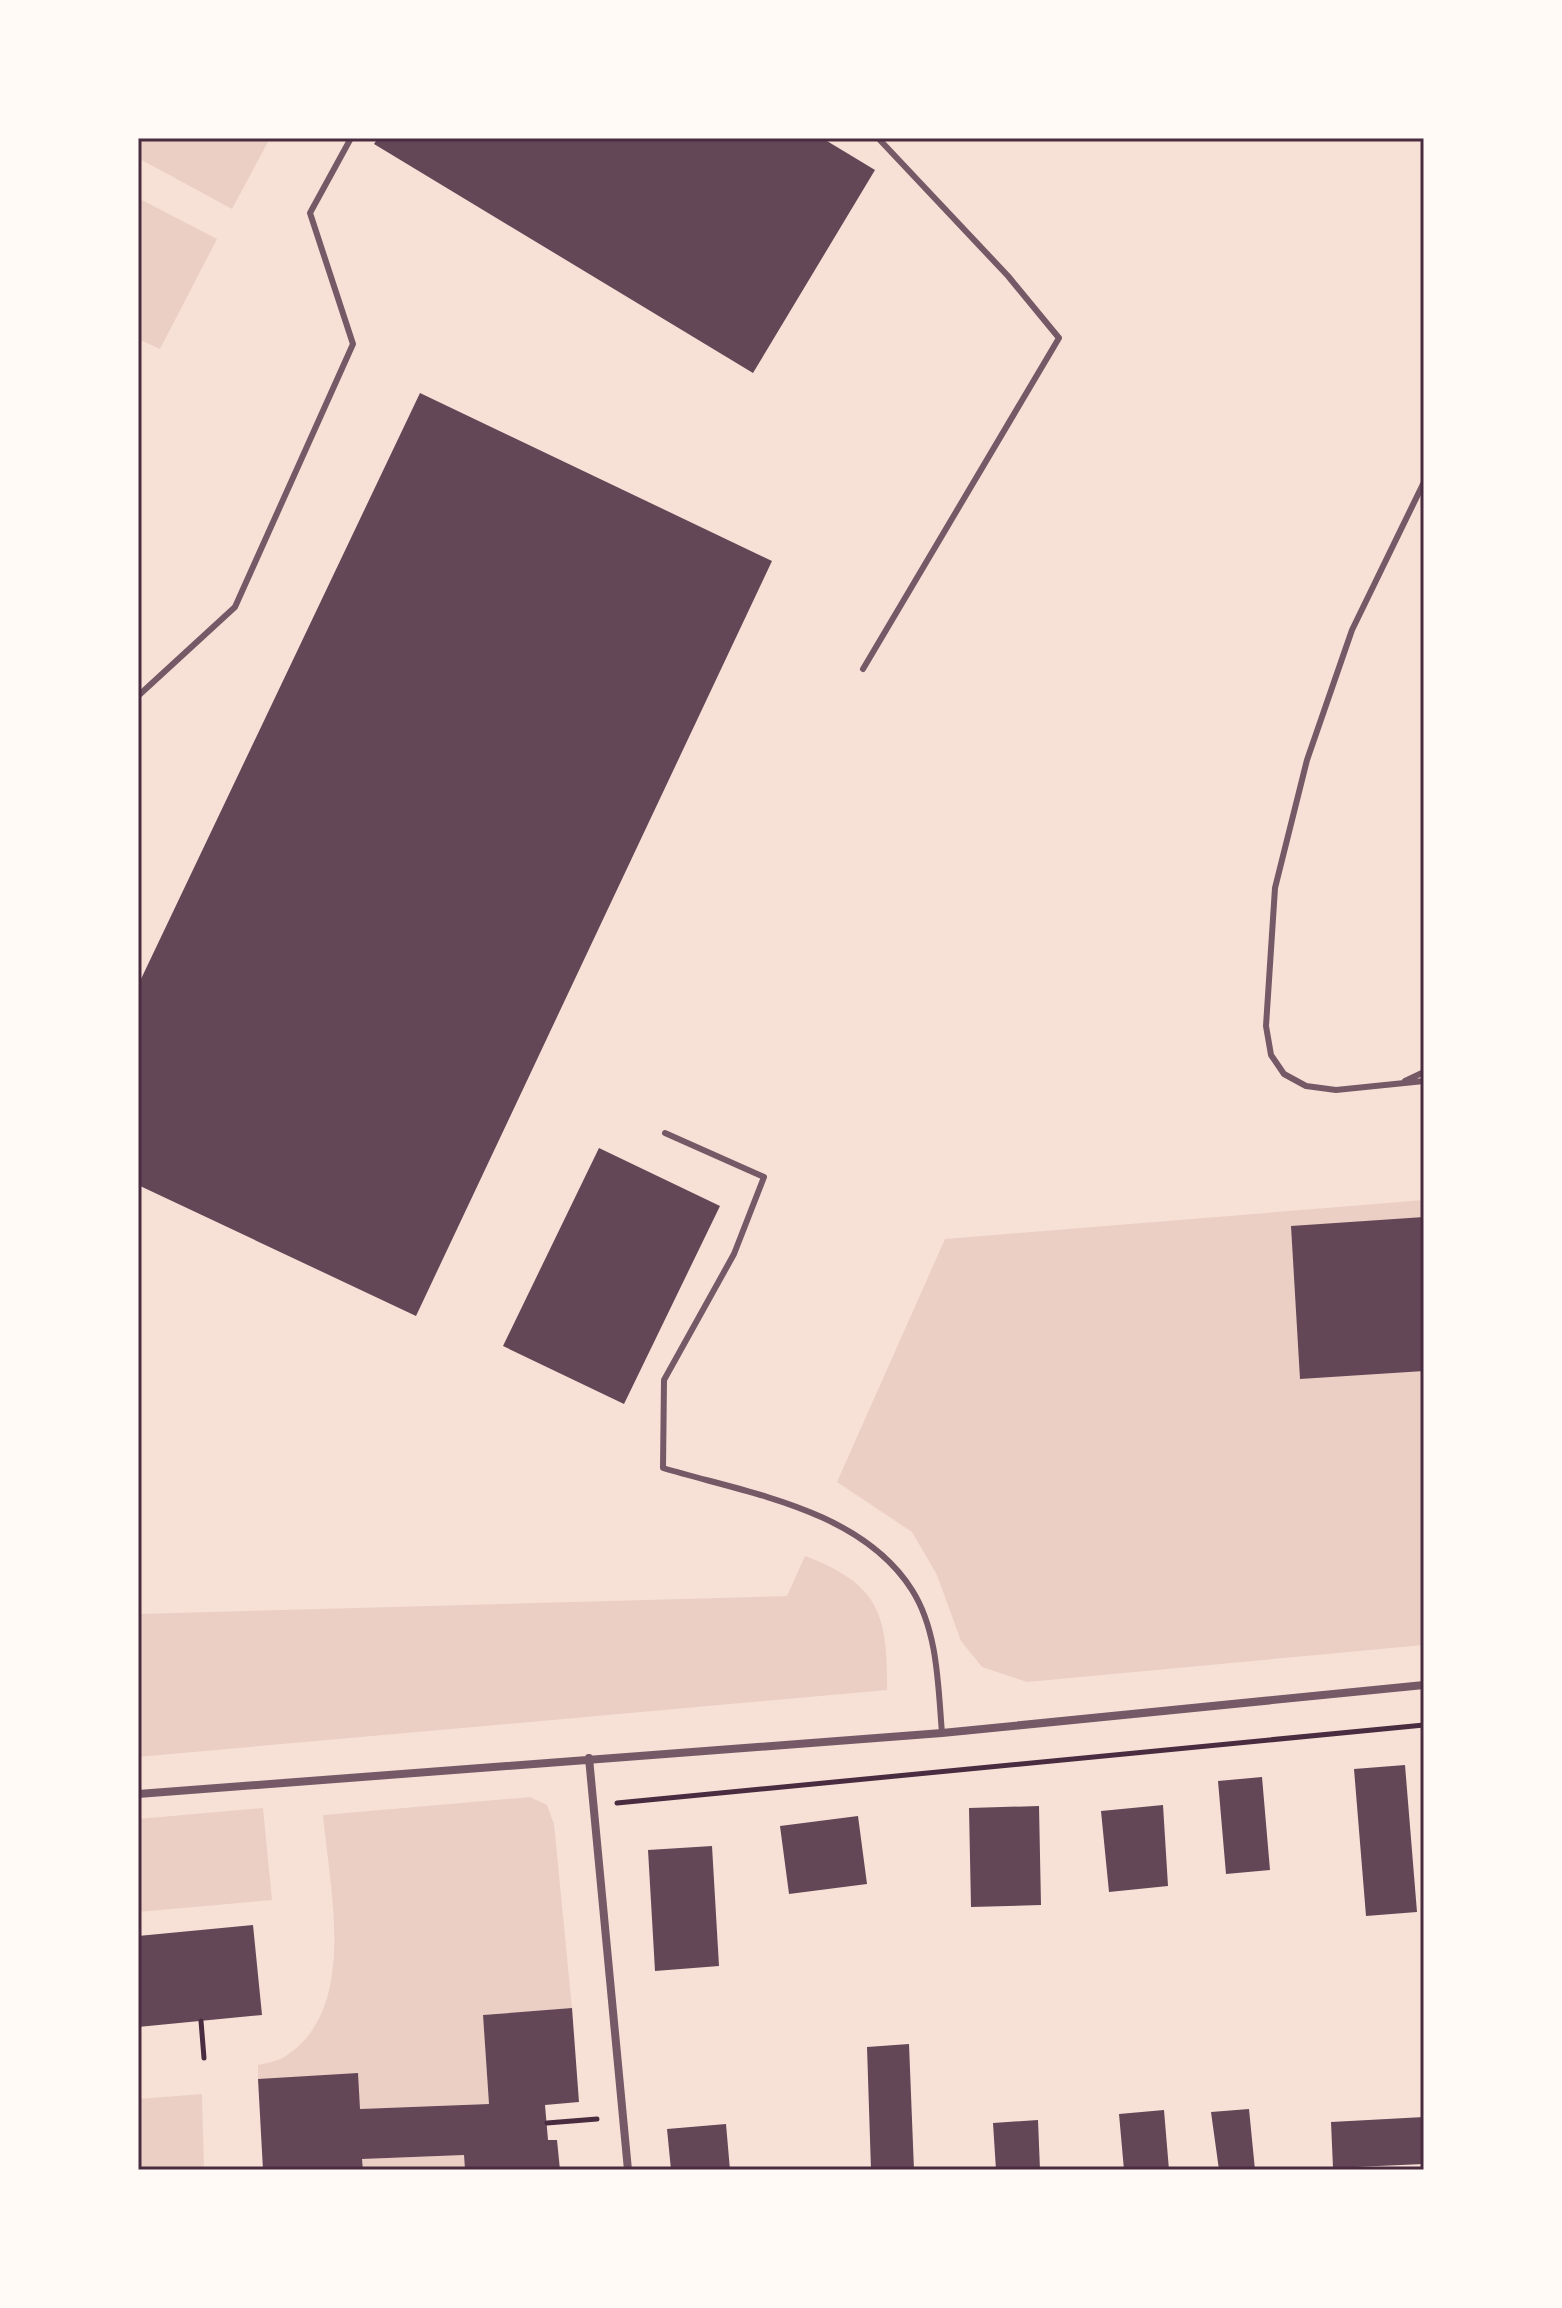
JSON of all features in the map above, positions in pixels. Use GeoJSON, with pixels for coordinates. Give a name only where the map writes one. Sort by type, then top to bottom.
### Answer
{"type":"FeatureCollection","features":[{"type":"Feature","properties":{"kind":"street"},"geometry":{"type":"LineString","coordinates":[[138,1794],[942,1733],[1424,1685]]}},
{"type":"Feature","properties":{"kind":"street"},"geometry":{"type":"LineString","coordinates":[[589,1758],[628,2170]]}},
{"type":"Feature","properties":{"kind":"lane"},"geometry":{"type":"LineString","coordinates":[[138,696],[235,607],[353,344],[310,213],[351,138]]}},
{"type":"Feature","properties":{"kind":"lane"},"geometry":{"type":"LineString","coordinates":[[863,669],[1059,338],[1008,276],[878,138]]}},
{"type":"Feature","properties":{"kind":"lane"},"geometry":{"type":"LineString","coordinates":[[1424,482],[1352,630],[1307,760],[1275,888],[1266,1026],[1271,1055],[1284,1074],[1306,1086],[1336,1090],[1424,1081]]}},
{"type":"Feature","properties":{"kind":"lane"},"geometry":{"type":"LineString","coordinates":[[1398,1083],[1424,1072]]}},
{"type":"Feature","properties":{"kind":"lane"},"geometry":{"type":"LineString","coordinates":[[665,1133],[764,1177],[734,1254],[664,1380],[663,1468],[822,1518],[851,1532],[882,1554],[912,1590],[930,1634],[942,1733]]}},
{"type":"Feature","properties":{"kind":"path"},"geometry":{"type":"LineString","coordinates":[[593,1805],[1424,1725]]}},
{"type":"Feature","properties":{"kind":"path"},"geometry":{"type":"LineString","coordinates":[[201,2021],[204,2058]]}},
{"type":"Feature","properties":{"kind":"path"},"geometry":{"type":"LineString","coordinates":[[547,2123],[623,2117]]}},
{"type":"Feature","properties":{"kind":"shaded area"},"geometry":{"type":"Polygon","coordinates":[[[138,138],[270,138],[232,209],[138,158],[138,138]]]}},
{"type":"Feature","properties":{"kind":"shaded area"},"geometry":{"type":"Polygon","coordinates":[[[138,198],[217,239],[160,349],[138,339],[138,198]]]}},
{"type":"Feature","properties":{"kind":"shaded area"},"geometry":{"type":"Polygon","coordinates":[[[1424,1200],[1424,1645],[1027,1682],[982,1667],[961,1641],[937,1575],[912,1532],[837,1482],[945,1239],[1424,1200]]]}},
{"type":"Feature","properties":{"kind":"shaded area"},"geometry":{"type":"Polygon","coordinates":[[[805,1556],[849,1578],[874,1605],[885,1641],[887,1690],[138,1757],[138,1614],[787,1596],[805,1556]]]}},
{"type":"Feature","properties":{"kind":"shaded area"},"geometry":{"type":"Polygon","coordinates":[[[530,1797],[547,1805],[554,1824],[572,2008],[483,2015],[489,2104],[360,2109],[258,2079],[258,2065],[284,2057],[309,2034],[324,2008],[332,1977],[333,1910],[323,1815],[530,1797]]]}},
{"type":"Feature","properties":{"kind":"shaded area"},"geometry":{"type":"Polygon","coordinates":[[[263,1808],[272,1900],[138,1912],[138,1819],[263,1808]]]}},
{"type":"Feature","properties":{"kind":"shaded area"},"geometry":{"type":"Polygon","coordinates":[[[202,2094],[204,2170],[138,2170],[138,2099],[202,2094]]]}},
{"type":"Feature","properties":{"kind":"shaded area"},"geometry":{"type":"Polygon","coordinates":[[[464,2155],[465,2170],[363,2170],[362,2159],[464,2155]]]}},
{"type":"Feature","properties":{"kind":"building"},"geometry":{"type":"Polygon","coordinates":[[[378,138],[822,138],[875,170],[753,373],[374,144],[378,138]]]}},
{"type":"Feature","properties":{"kind":"building"},"geometry":{"type":"Polygon","coordinates":[[[420,393],[772,561],[416,1316],[138,1185],[138,977],[141,979],[420,393]]]}},
{"type":"Feature","properties":{"kind":"building"},"geometry":{"type":"Polygon","coordinates":[[[599,1148],[720,1206],[624,1404],[503,1346],[599,1148]]]}},
{"type":"Feature","properties":{"kind":"building"},"geometry":{"type":"Polygon","coordinates":[[[1424,1217],[1424,1371],[1300,1379],[1291,1226],[1424,1217]]]}},
{"type":"Feature","properties":{"kind":"building"},"geometry":{"type":"Polygon","coordinates":[[[1405,1765],[1417,1912],[1366,1916],[1354,1769],[1405,1765]]]}},
{"type":"Feature","properties":{"kind":"building"},"geometry":{"type":"Polygon","coordinates":[[[1262,1777],[1270,1870],[1226,1874],[1218,1781],[1262,1777]]]}},
{"type":"Feature","properties":{"kind":"building"},"geometry":{"type":"Polygon","coordinates":[[[1163,1805],[1168,1886],[1109,1892],[1101,1811],[1163,1805]]]}},
{"type":"Feature","properties":{"kind":"building"},"geometry":{"type":"Polygon","coordinates":[[[1039,1806],[1041,1905],[971,1907],[969,1808],[1039,1806]]]}},
{"type":"Feature","properties":{"kind":"building"},"geometry":{"type":"Polygon","coordinates":[[[858,1816],[867,1884],[789,1894],[780,1826],[858,1816]]]}},
{"type":"Feature","properties":{"kind":"building"},"geometry":{"type":"Polygon","coordinates":[[[712,1846],[719,1966],[655,1971],[648,1850],[712,1846]]]}},
{"type":"Feature","properties":{"kind":"building"},"geometry":{"type":"Polygon","coordinates":[[[253,1925],[262,2015],[138,2027],[138,1936],[253,1925]]]}},
{"type":"Feature","properties":{"kind":"building"},"geometry":{"type":"Polygon","coordinates":[[[572,2008],[579,2102],[545,2105],[548,2140],[557,2140],[560,2170],[465,2170],[464,2155],[362,2159],[363,2170],[263,2170],[258,2079],[358,2073],[360,2109],[489,2104],[483,2015],[572,2008]]]}},
{"type":"Feature","properties":{"kind":"building"},"geometry":{"type":"Polygon","coordinates":[[[909,2044],[914,2170],[871,2170],[867,2047],[909,2044]]]}},
{"type":"Feature","properties":{"kind":"building"},"geometry":{"type":"Polygon","coordinates":[[[1249,2109],[1255,2170],[1219,2170],[1211,2112],[1249,2109]]]}},
{"type":"Feature","properties":{"kind":"building"},"geometry":{"type":"Polygon","coordinates":[[[1164,2110],[1169,2170],[1124,2170],[1119,2114],[1164,2110]]]}},
{"type":"Feature","properties":{"kind":"building"},"geometry":{"type":"Polygon","coordinates":[[[1424,2117],[1424,2164],[1333,2168],[1331,2122],[1424,2117]]]}},
{"type":"Feature","properties":{"kind":"building"},"geometry":{"type":"Polygon","coordinates":[[[1038,2120],[1040,2170],[996,2170],[993,2123],[1038,2120]]]}},
{"type":"Feature","properties":{"kind":"building"},"geometry":{"type":"Polygon","coordinates":[[[726,2124],[730,2170],[671,2170],[667,2129],[726,2124]]]}}]}
